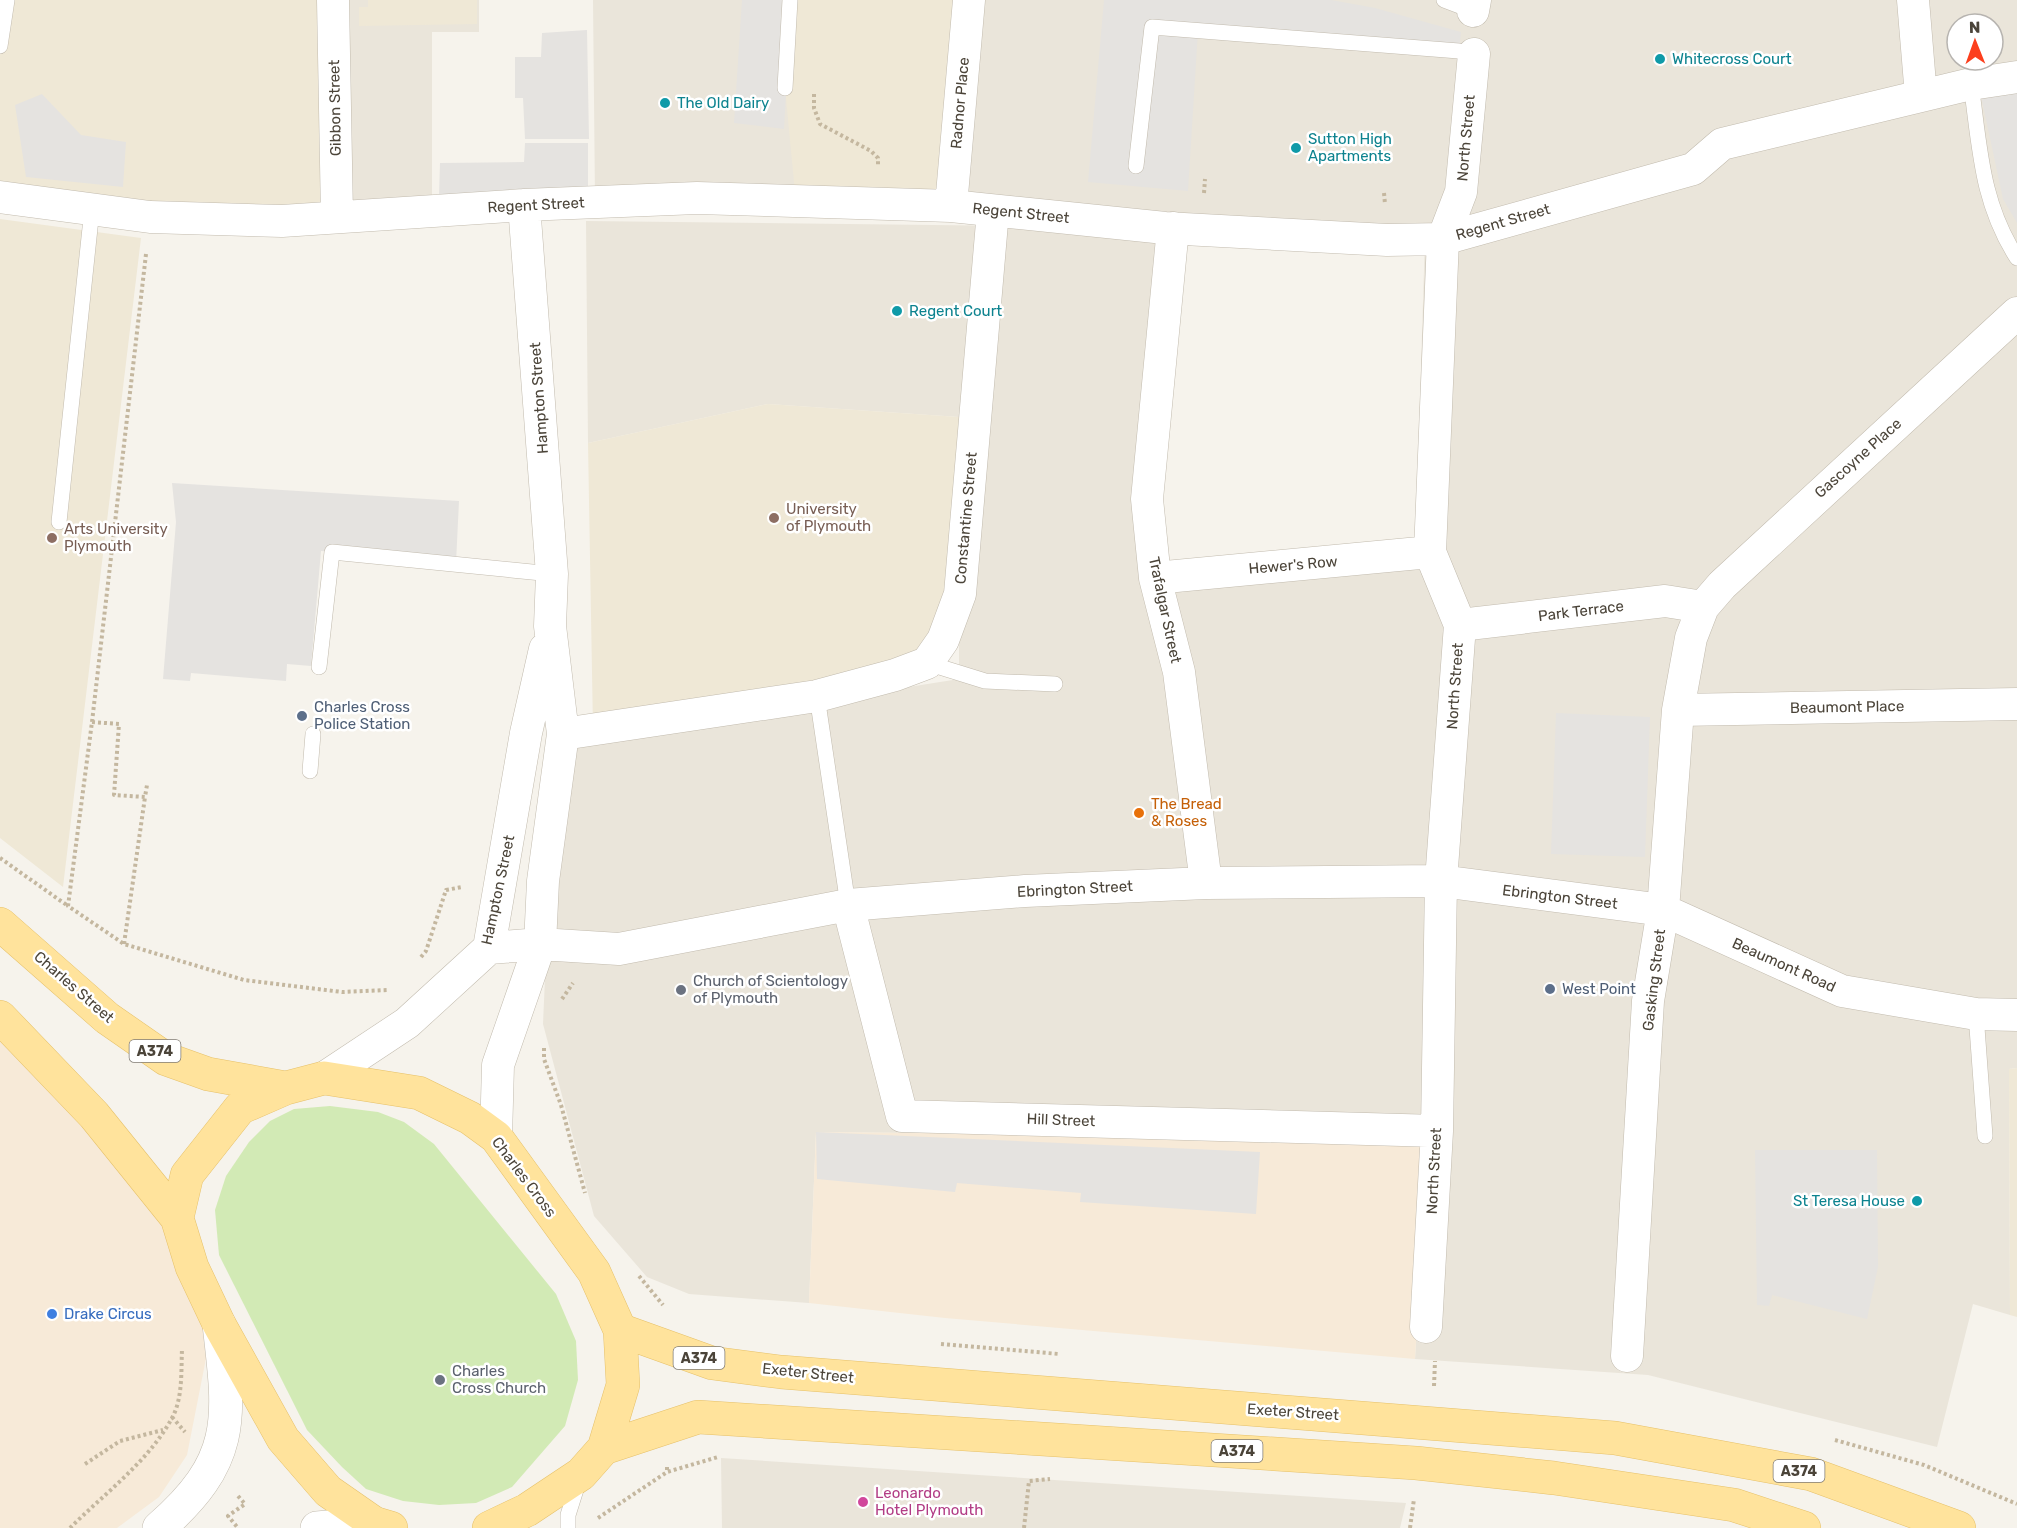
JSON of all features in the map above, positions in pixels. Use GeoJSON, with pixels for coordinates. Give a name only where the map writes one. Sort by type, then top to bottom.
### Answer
{"type":"FeatureCollection","features":[{"type":"Feature","properties":{"kind":"main road","name":"Charles Street"},"geometry":{"type":"LineString","coordinates":[[0,924],[107,1017],[166,1059],[208,1074],[286,1088]]}},
{"type":"Feature","properties":{"kind":"main road"},"geometry":{"type":"LineString","coordinates":[[0,1017],[94,1115],[177,1218],[192,1267],[219,1324],[283,1439],[328,1491],[385,1527]]}},
{"type":"Feature","properties":{"kind":"main road","name":"Charles Cross"},"geometry":{"type":"LineString","coordinates":[[177,1218],[188,1175],[219,1132],[240,1108],[286,1088],[324,1078],[419,1093],[470,1118],[496,1137],[594,1272],[620,1330],[623,1385],[604,1448],[581,1474],[527,1510],[489,1528]]}},
{"type":"Feature","properties":{"kind":"main road","name":"Exeter Street"},"geometry":{"type":"LineString","coordinates":[[620,1330],[712,1363],[781,1372],[1615,1438],[1811,1474],[1959,1528]]}},
{"type":"Feature","properties":{"kind":"main road","name":"A374"},"geometry":{"type":"LineString","coordinates":[[604,1448],[698,1417],[1336,1456],[1554,1478],[1734,1505],[1804,1528]]}},
{"type":"Feature","properties":{"kind":"street","name":"Gibbon Street"},"geometry":{"type":"LineString","coordinates":[[333,0],[336,216]]}},
{"type":"Feature","properties":{"kind":"street","name":"Radnor Place"},"geometry":{"type":"LineString","coordinates":[[951,206],[969,0]]}},
{"type":"Feature","properties":{"kind":"street"},"geometry":{"type":"LineString","coordinates":[[1913,0],[1921,96]]}},
{"type":"Feature","properties":{"kind":"street","name":"North Street"},"geometry":{"type":"LineString","coordinates":[[1426,1327],[1437,1131],[1441,881],[1460,625],[1430,552],[1443,239],[1461,192],[1474,54]]}},
{"type":"Feature","properties":{"kind":"street","name":"Regent Street"},"geometry":{"type":"LineString","coordinates":[[0,197],[150,217],[282,221],[524,205],[697,198],[951,206],[1173,228],[1387,240],[1443,239],[1693,168],[1722,144],[1971,84],[2017,77]]}},
{"type":"Feature","properties":{"kind":"street","name":"Hampton Street"},"geometry":{"type":"LineString","coordinates":[[496,1137],[498,1065],[540,944],[543,881],[563,734],[550,626],[552,574],[524,205]]}},
{"type":"Feature","properties":{"kind":"street","name":"Constantine Street"},"geometry":{"type":"LineString","coordinates":[[927,663],[943,640],[960,594],[993,211]]}},
{"type":"Feature","properties":{"kind":"street","name":"Trafalgar Street"},"geometry":{"type":"LineString","coordinates":[[1173,228],[1147,499],[1155,578],[1179,672],[1206,883]]}},
{"type":"Feature","properties":{"kind":"street","name":"Gascoyne Place"},"geometry":{"type":"LineString","coordinates":[[1703,607],[1762,545],[2017,313]]}},
{"type":"Feature","properties":{"kind":"street","name":"Hewer's Row"},"geometry":{"type":"LineString","coordinates":[[1155,578],[1430,552]]}},
{"type":"Feature","properties":{"kind":"street","name":"Park Terrace"},"geometry":{"type":"LineString","coordinates":[[1460,625],[1665,601],[1703,607]]}},
{"type":"Feature","properties":{"kind":"street","name":"Gasking Street"},"geometry":{"type":"LineString","coordinates":[[1627,1356],[1648,1000],[1663,910],[1677,710],[1691,638],[1703,607]]}},
{"type":"Feature","properties":{"kind":"street","name":"Hampton Street"},"geometry":{"type":"LineString","coordinates":[[324,1078],[407,1023],[489,948],[526,733],[550,626]]}},
{"type":"Feature","properties":{"kind":"street"},"geometry":{"type":"LineString","coordinates":[[563,734],[817,696],[895,675],[927,663]]}},
{"type":"Feature","properties":{"kind":"street","name":"Beaumont Place"},"geometry":{"type":"LineString","coordinates":[[1677,710],[2017,704]]}},
{"type":"Feature","properties":{"kind":"street","name":"Ebrington Street"},"geometry":{"type":"LineString","coordinates":[[489,948],[540,944],[619,949],[848,905],[1025,891],[1206,883],[1441,881],[1663,910]]}},
{"type":"Feature","properties":{"kind":"street","name":"Hill Street"},"geometry":{"type":"LineString","coordinates":[[848,905],[902,1116],[1437,1131]]}},
{"type":"Feature","properties":{"kind":"street","name":"Beaumont Road"},"geometry":{"type":"LineString","coordinates":[[1663,910],[1842,991],[1976,1014],[2017,1016]]}},
{"type":"Feature","properties":{"kind":"street"},"geometry":{"type":"LineString","coordinates":[[159,1528],[198,1490],[213,1466],[224,1435],[227,1409],[219,1324]]}},
{"type":"Feature","properties":{"kind":"street"},"geometry":{"type":"LineString","coordinates":[[317,1528],[385,1527]]}},
{"type":"Feature","properties":{"kind":"lane"},"geometry":{"type":"LineString","coordinates":[[0,46],[7,0]]}},
{"type":"Feature","properties":{"kind":"lane"},"geometry":{"type":"LineString","coordinates":[[785,88],[790,0]]}},
{"type":"Feature","properties":{"kind":"lane"},"geometry":{"type":"LineString","coordinates":[[1444,0],[1474,5]]}},
{"type":"Feature","properties":{"kind":"lane"},"geometry":{"type":"LineString","coordinates":[[1136,166],[1152,27],[1474,54]]}},
{"type":"Feature","properties":{"kind":"lane"},"geometry":{"type":"LineString","coordinates":[[1971,84],[1986,193],[2006,242],[2017,258]]}},
{"type":"Feature","properties":{"kind":"lane"},"geometry":{"type":"LineString","coordinates":[[59,522],[92,209]]}},
{"type":"Feature","properties":{"kind":"lane"},"geometry":{"type":"LineString","coordinates":[[319,667],[332,552],[552,574]]}},
{"type":"Feature","properties":{"kind":"lane"},"geometry":{"type":"LineString","coordinates":[[927,663],[985,681],[1055,684]]}},
{"type":"Feature","properties":{"kind":"lane"},"geometry":{"type":"LineString","coordinates":[[817,696],[848,905]]}},
{"type":"Feature","properties":{"kind":"lane"},"geometry":{"type":"LineString","coordinates":[[310,771],[313,734]]}},
{"type":"Feature","properties":{"kind":"lane"},"geometry":{"type":"LineString","coordinates":[[1976,1014],[1985,1136]]}},
{"type":"Feature","properties":{"kind":"lane"},"geometry":{"type":"LineString","coordinates":[[568,1528],[568,1515],[581,1474]]}},
{"type":"Feature","properties":{"kind":"path"},"geometry":{"type":"LineString","coordinates":[[814,84],[814,108],[820,124],[871,151],[879,158],[876,204]]}},
{"type":"Feature","properties":{"kind":"path"},"geometry":{"type":"LineString","coordinates":[[68,906],[92,722],[150,217]]}},
{"type":"Feature","properties":{"kind":"path"},"geometry":{"type":"LineString","coordinates":[[92,722],[119,724],[114,795],[145,797]]}},
{"type":"Feature","properties":{"kind":"path"},"geometry":{"type":"LineString","coordinates":[[124,944],[147,785]]}},
{"type":"Feature","properties":{"kind":"path"},"geometry":{"type":"LineString","coordinates":[[0,858],[124,944],[244,980],[342,992],[396,989]]}},
{"type":"Feature","properties":{"kind":"path"},"geometry":{"type":"LineString","coordinates":[[414,966],[426,951],[446,890],[502,877]]}},
{"type":"Feature","properties":{"kind":"path"},"geometry":{"type":"LineString","coordinates":[[557,1005],[578,976],[619,949]]}},
{"type":"Feature","properties":{"kind":"path"},"geometry":{"type":"LineString","coordinates":[[544,1047],[544,1059],[561,1105],[586,1196]]}},
{"type":"Feature","properties":{"kind":"path"},"geometry":{"type":"LineString","coordinates":[[635,1271],[663,1305],[673,1309]]}},
{"type":"Feature","properties":{"kind":"path"},"geometry":{"type":"LineString","coordinates":[[70,1528],[145,1454],[172,1418],[179,1393],[182,1346]]}},
{"type":"Feature","properties":{"kind":"path"},"geometry":{"type":"LineString","coordinates":[[85,1464],[120,1442],[163,1430]]}},
{"type":"Feature","properties":{"kind":"path"},"geometry":{"type":"LineString","coordinates":[[1832,1439],[1924,1465],[2017,1504]]}},
{"type":"Feature","properties":{"kind":"path"},"geometry":{"type":"LineString","coordinates":[[596,1520],[667,1472]]}},
{"type":"Feature","properties":{"kind":"path"},"geometry":{"type":"LineString","coordinates":[[1024,1528],[1029,1481],[1052,1479]]}},
{"type":"Feature","properties":{"kind":"shaded area"},"geometry":{"type":"Polygon","coordinates":[[[1,0],[479,0],[479,32],[432,32],[432,206],[153,204],[1,0]]]}},
{"type":"Feature","properties":{"kind":"shaded area"},"geometry":{"type":"Polygon","coordinates":[[[7,0],[333,0],[337,216],[0,197],[0,46],[7,0]]]}},
{"type":"Feature","properties":{"kind":"shaded area"},"geometry":{"type":"Polygon","coordinates":[[[368,0],[477,0],[477,24],[359,26],[359,7],[368,7],[368,0]]]}},
{"type":"Feature","properties":{"kind":"shaded area"},"geometry":{"type":"Polygon","coordinates":[[[593,0],[2017,0],[2017,1068],[2009,1069],[2010,1315],[1973,1304],[1937,1447],[1648,1375],[1415,1359],[1428,1138],[816,1132],[809,1303],[689,1294],[647,1277],[594,1216],[543,1024],[548,910],[569,741],[959,679],[959,417],[768,404],[588,443],[586,221],[1018,226],[1165,242],[1148,582],[1415,561],[1425,237],[595,200],[593,0]]]}},
{"type":"Feature","properties":{"kind":"shaded area"},"geometry":{"type":"Polygon","coordinates":[[[742,0],[791,0],[784,129],[734,123],[742,0]]]}},
{"type":"Feature","properties":{"kind":"shaded area"},"geometry":{"type":"Polygon","coordinates":[[[790,0],[971,0],[954,204],[796,203],[785,88],[790,0]]]}},
{"type":"Feature","properties":{"kind":"shaded area"},"geometry":{"type":"Polygon","coordinates":[[[1104,0],[1331,0],[1375,8],[1461,32],[1459,51],[1198,31],[1188,191],[1088,182],[1104,0]]]}},
{"type":"Feature","properties":{"kind":"shaded area"},"geometry":{"type":"Polygon","coordinates":[[[587,30],[589,139],[525,139],[523,98],[515,98],[515,57],[541,57],[542,33],[587,30]]]}},
{"type":"Feature","properties":{"kind":"shaded area"},"geometry":{"type":"Polygon","coordinates":[[[2017,91],[2017,223],[2003,199],[1981,96],[2017,91]]]}},
{"type":"Feature","properties":{"kind":"shaded area"},"geometry":{"type":"Polygon","coordinates":[[[42,94],[81,135],[126,142],[123,187],[26,177],[15,105],[42,94]]]}},
{"type":"Feature","properties":{"kind":"shaded area"},"geometry":{"type":"Polygon","coordinates":[[[525,143],[588,143],[588,188],[439,196],[440,163],[524,162],[525,143]]]}},
{"type":"Feature","properties":{"kind":"shaded area","name":"Arts University Plymouth"},"geometry":{"type":"Polygon","coordinates":[[[0,219],[141,238],[63,887],[0,838],[0,219]]]}},
{"type":"Feature","properties":{"kind":"shaded area","name":"University of Plymouth"},"geometry":{"type":"Polygon","coordinates":[[[768,404],[959,417],[960,594],[927,663],[593,729],[588,443],[768,404]]]}},
{"type":"Feature","properties":{"kind":"shaded area"},"geometry":{"type":"Polygon","coordinates":[[[172,483],[459,501],[456,563],[321,551],[311,666],[287,664],[286,681],[191,673],[190,681],[163,679],[176,522],[172,483]]]}},
{"type":"Feature","properties":{"kind":"shaded area"},"geometry":{"type":"Polygon","coordinates":[[[1556,713],[1650,717],[1645,857],[1551,854],[1556,713]]]}},
{"type":"Feature","properties":{"kind":"shaded area"},"geometry":{"type":"Polygon","coordinates":[[[0,1026],[171,1221],[212,1328],[187,1455],[159,1497],[117,1528],[0,1528],[0,1026]]]}},
{"type":"Feature","properties":{"kind":"shaded area"},"geometry":{"type":"Polygon","coordinates":[[[2017,1068],[2017,1317],[2010,1315],[2009,1069],[2017,1068]]]}},
{"type":"Feature","properties":{"kind":"shaded area"},"geometry":{"type":"Polygon","coordinates":[[[816,1132],[1428,1138],[1415,1359],[945,1318],[809,1303],[816,1132]]]}},
{"type":"Feature","properties":{"kind":"shaded area"},"geometry":{"type":"Polygon","coordinates":[[[816,1132],[1260,1152],[1256,1214],[1080,1202],[1081,1193],[957,1183],[955,1192],[817,1179],[816,1132]]]}},
{"type":"Feature","properties":{"kind":"shaded area"},"geometry":{"type":"Polygon","coordinates":[[[1755,1150],[1877,1150],[1878,1267],[1867,1319],[1772,1295],[1769,1306],[1757,1305],[1755,1150]]]}},
{"type":"Feature","properties":{"kind":"shaded area"},"geometry":{"type":"Polygon","coordinates":[[[721,1458],[1406,1503],[1400,1528],[722,1528],[721,1458]]]}},
{"type":"Feature","properties":{"kind":"green space"},"geometry":{"type":"Polygon","coordinates":[[[330,1106],[378,1112],[404,1122],[434,1144],[556,1294],[576,1341],[578,1380],[565,1426],[512,1487],[476,1503],[439,1505],[403,1501],[366,1489],[342,1467],[307,1430],[219,1255],[215,1210],[226,1176],[249,1142],[270,1121],[294,1109],[330,1106]]]}},
{"type":"Feature","properties":{"kind":"place","name":"Whitecross Court"},"geometry":{"type":"Point","coordinates":[1660,59]}},
{"type":"Feature","properties":{"kind":"place","name":"The Old Dairy"},"geometry":{"type":"Point","coordinates":[665,103]}},
{"type":"Feature","properties":{"kind":"place","name":"Sutton High Apartments"},"geometry":{"type":"Point","coordinates":[1296,148]}},
{"type":"Feature","properties":{"kind":"place","name":"Regent Court"},"geometry":{"type":"Point","coordinates":[897,311]}},
{"type":"Feature","properties":{"kind":"place","name":"University of Plymouth"},"geometry":{"type":"Point","coordinates":[774,518]}},
{"type":"Feature","properties":{"kind":"place","name":"Arts University Plymouth"},"geometry":{"type":"Point","coordinates":[52,538]}},
{"type":"Feature","properties":{"kind":"place","name":"Charles Cross Police Station"},"geometry":{"type":"Point","coordinates":[302,716]}},
{"type":"Feature","properties":{"kind":"place","name":"The Bread & Roses"},"geometry":{"type":"Point","coordinates":[1139,813]}},
{"type":"Feature","properties":{"kind":"place","name":"West Point"},"geometry":{"type":"Point","coordinates":[1550,989]}},
{"type":"Feature","properties":{"kind":"place","name":"Church of Scientology of Plymouth"},"geometry":{"type":"Point","coordinates":[681,990]}},
{"type":"Feature","properties":{"kind":"place","name":"St Teresa House"},"geometry":{"type":"Point","coordinates":[1917,1201]}},
{"type":"Feature","properties":{"kind":"place","name":"Drake Circus"},"geometry":{"type":"Point","coordinates":[52,1314]}},
{"type":"Feature","properties":{"kind":"place","name":"Charles Cross Church"},"geometry":{"type":"Point","coordinates":[440,1380]}},
{"type":"Feature","properties":{"kind":"place","name":"Leonardo Hotel Plymouth"},"geometry":{"type":"Point","coordinates":[863,1502]}}]}
